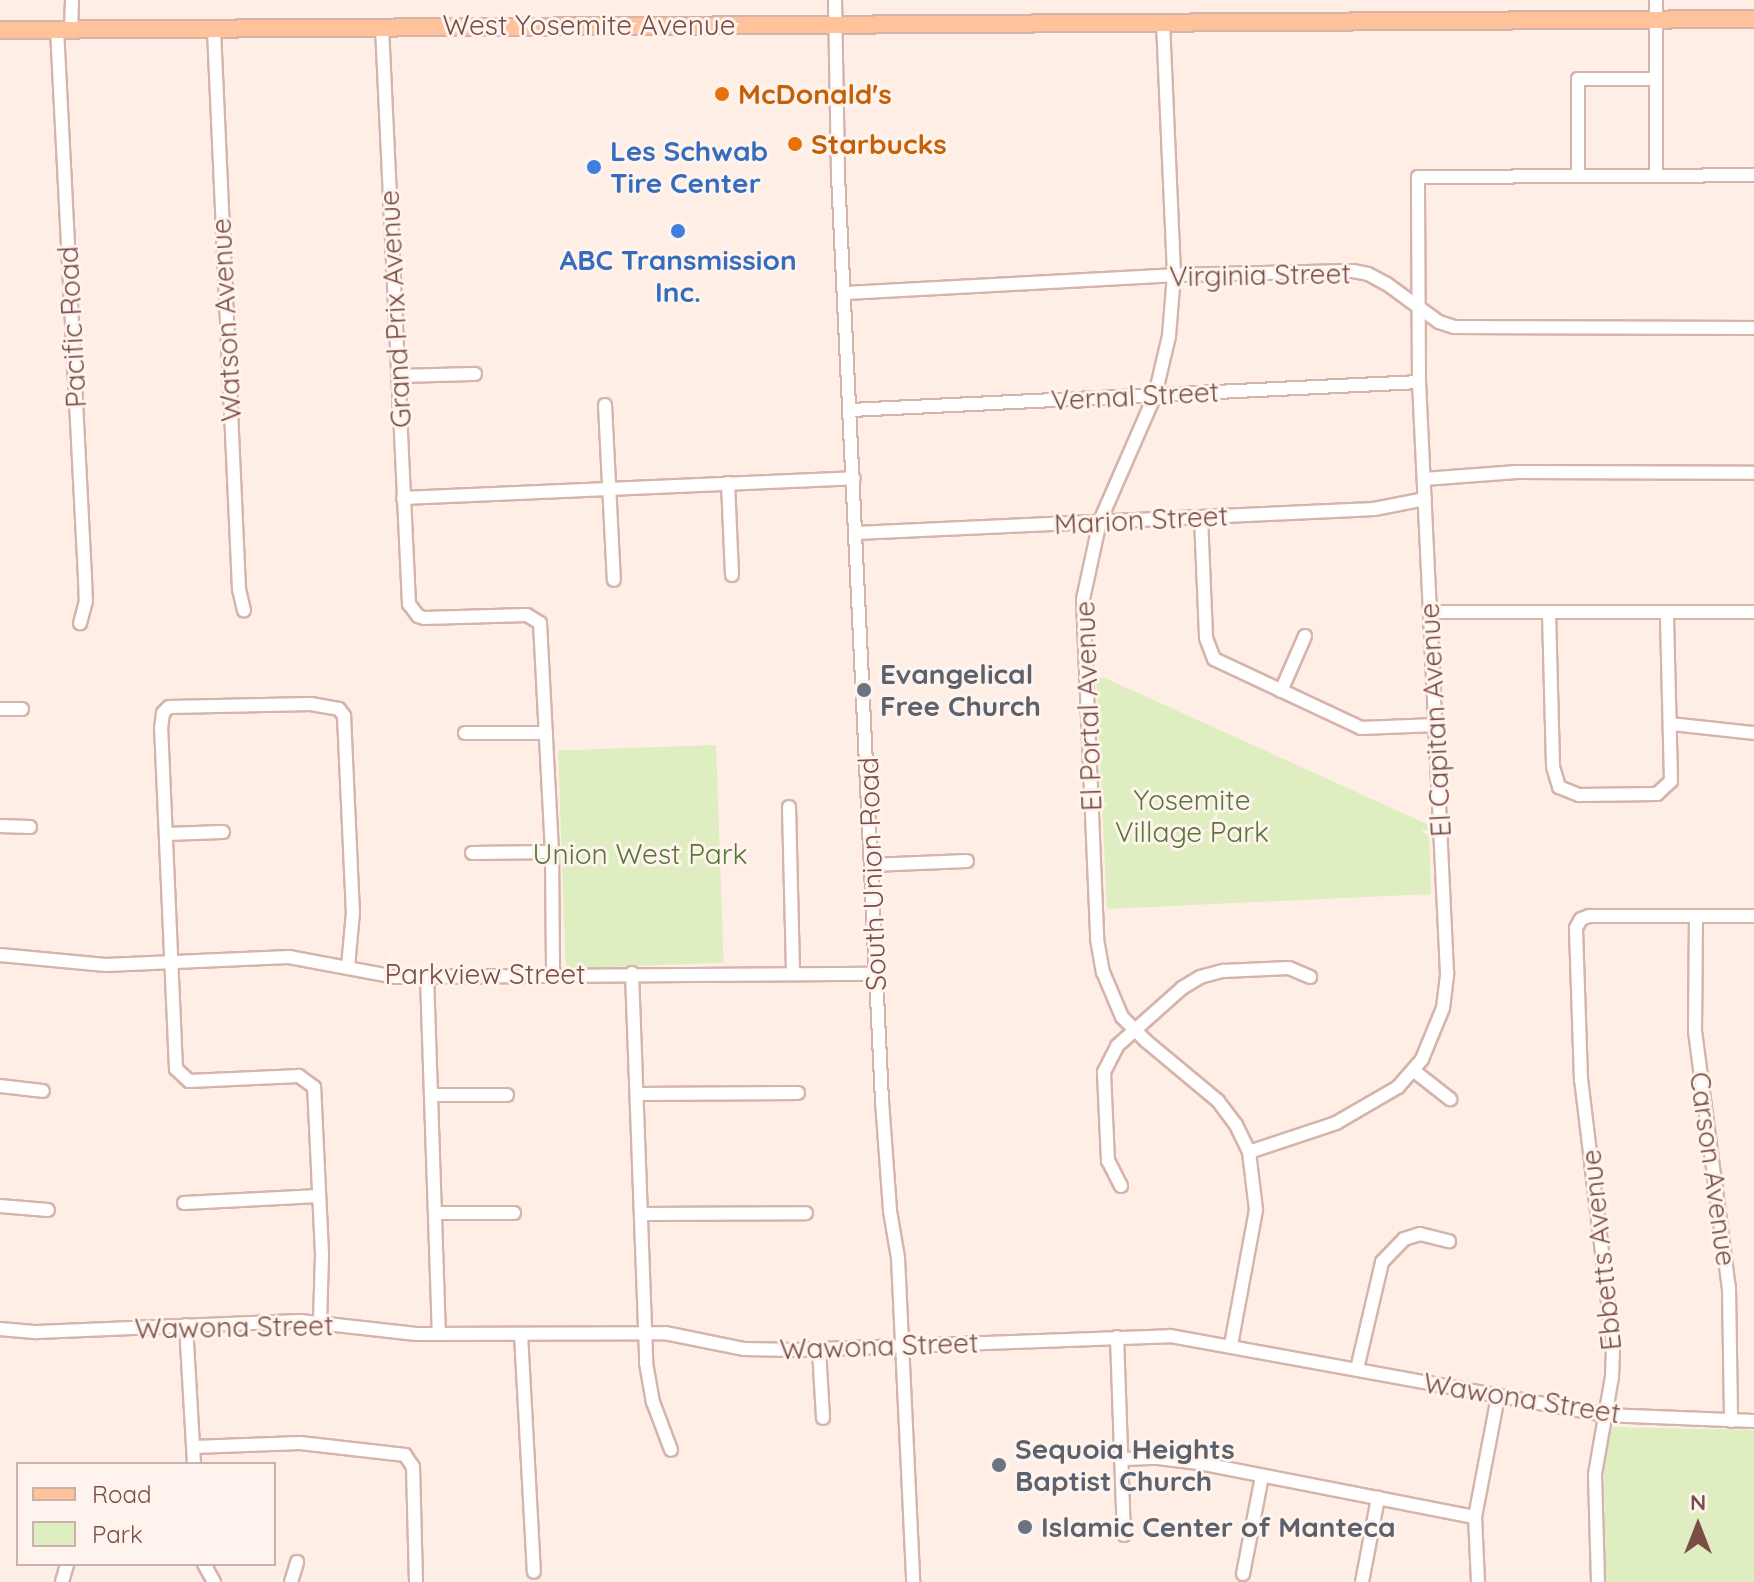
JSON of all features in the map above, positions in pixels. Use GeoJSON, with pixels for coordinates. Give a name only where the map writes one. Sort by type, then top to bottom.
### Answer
{"type":"FeatureCollection","features":[{"type":"Feature","properties":{"kind":"main road","name":"West Yosemite Avenue"},"geometry":{"type":"LineString","coordinates":[[0,30],[835,22],[1754,19]]}},
{"type":"Feature","properties":{"kind":"street","name":"Pacific Road"},"geometry":{"type":"LineString","coordinates":[[72,0],[64,29],[86,601],[80,623]]}},
{"type":"Feature","properties":{"kind":"street","name":"South Union Road"},"geometry":{"type":"LineString","coordinates":[[835,0],[838,175],[882,1101],[890,1211],[898,1258],[913,1582]]}},
{"type":"Feature","properties":{"kind":"street"},"geometry":{"type":"LineString","coordinates":[[1656,0],[1656,175]]}},
{"type":"Feature","properties":{"kind":"street","name":"El Portal Avenue"},"geometry":{"type":"LineString","coordinates":[[1163,22],[1174,275],[1169,336],[1155,395],[1100,521],[1083,599],[1097,939],[1103,972],[1113,999],[1133,1029],[1218,1101],[1236,1125],[1249,1152],[1256,1210],[1231,1345]]}},
{"type":"Feature","properties":{"kind":"street","name":"Grand Prix Avenue"},"geometry":{"type":"LineString","coordinates":[[382,27],[403,498],[408,591],[412,610],[424,618],[527,615],[540,623],[546,733]]}},
{"type":"Feature","properties":{"kind":"street","name":"Watson Avenue"},"geometry":{"type":"LineString","coordinates":[[214,30],[239,589],[244,610]]}},
{"type":"Feature","properties":{"kind":"street"},"geometry":{"type":"LineString","coordinates":[[1656,79],[1578,79],[1578,176],[1754,175]]}},
{"type":"Feature","properties":{"kind":"street","name":"El Capitan Avenue"},"geometry":{"type":"LineString","coordinates":[[1249,1152],[1336,1123],[1374,1104],[1414,1071],[1438,1024],[1447,973],[1419,382],[1418,177],[1578,176]]}},
{"type":"Feature","properties":{"kind":"street","name":"Virginia Street"},"geometry":{"type":"LineString","coordinates":[[846,293],[1174,275],[1353,271],[1368,274],[1439,322],[1478,329],[1754,328]]}},
{"type":"Feature","properties":{"kind":"street"},"geometry":{"type":"LineString","coordinates":[[398,376],[475,374]]}},
{"type":"Feature","properties":{"kind":"street","name":"Vernal Street"},"geometry":{"type":"LineString","coordinates":[[851,410],[1419,382]]}},
{"type":"Feature","properties":{"kind":"street"},"geometry":{"type":"LineString","coordinates":[[605,405],[614,580]]}},
{"type":"Feature","properties":{"kind":"street"},"geometry":{"type":"LineString","coordinates":[[1424,479],[1517,472],[1754,473]]}},
{"type":"Feature","properties":{"kind":"street"},"geometry":{"type":"LineString","coordinates":[[403,498],[854,478]]}},
{"type":"Feature","properties":{"kind":"street"},"geometry":{"type":"LineString","coordinates":[[728,483],[732,575]]}},
{"type":"Feature","properties":{"kind":"street","name":"Marion Street"},"geometry":{"type":"LineString","coordinates":[[856,533],[1374,509],[1425,499]]}},
{"type":"Feature","properties":{"kind":"street"},"geometry":{"type":"LineString","coordinates":[[1201,517],[1208,649],[1224,666],[1361,728],[1436,725]]}},
{"type":"Feature","properties":{"kind":"street"},"geometry":{"type":"LineString","coordinates":[[1430,612],[1754,612]]}},
{"type":"Feature","properties":{"kind":"street"},"geometry":{"type":"LineString","coordinates":[[1549,612],[1553,767],[1559,787],[1579,795],[1663,792],[1673,772],[1667,613]]}},
{"type":"Feature","properties":{"kind":"street"},"geometry":{"type":"LineString","coordinates":[[1281,691],[1305,636]]}},
{"type":"Feature","properties":{"kind":"street"},"geometry":{"type":"LineString","coordinates":[[320,1322],[314,1087],[299,1076],[189,1081],[176,1069],[161,719],[169,707],[328,704],[339,709],[344,716],[353,912],[348,967]]}},
{"type":"Feature","properties":{"kind":"street"},"geometry":{"type":"LineString","coordinates":[[0,709],[22,709]]}},
{"type":"Feature","properties":{"kind":"street"},"geometry":{"type":"LineString","coordinates":[[1671,724],[1754,733]]}},
{"type":"Feature","properties":{"kind":"street"},"geometry":{"type":"LineString","coordinates":[[465,733],[546,733],[552,852],[553,973]]}},
{"type":"Feature","properties":{"kind":"street"},"geometry":{"type":"LineString","coordinates":[[789,807],[793,973]]}},
{"type":"Feature","properties":{"kind":"street"},"geometry":{"type":"LineString","coordinates":[[0,826],[30,827]]}},
{"type":"Feature","properties":{"kind":"street"},"geometry":{"type":"LineString","coordinates":[[166,834],[223,832]]}},
{"type":"Feature","properties":{"kind":"street"},"geometry":{"type":"LineString","coordinates":[[472,853],[552,852]]}},
{"type":"Feature","properties":{"kind":"street"},"geometry":{"type":"LineString","coordinates":[[871,865],[967,861]]}},
{"type":"Feature","properties":{"kind":"street","name":"Ebbetts Avenue"},"geometry":{"type":"LineString","coordinates":[[1598,1582],[1595,1474],[1613,1343],[1579,1053],[1576,928],[1581,919],[1589,916],[1696,916]]}},
{"type":"Feature","properties":{"kind":"street"},"geometry":{"type":"LineString","coordinates":[[1696,916],[1754,916]]}},
{"type":"Feature","properties":{"kind":"street","name":"Carson Avenue"},"geometry":{"type":"LineString","coordinates":[[1696,916],[1695,1031],[1729,1288],[1731,1421]]}},
{"type":"Feature","properties":{"kind":"street","name":"Parkview Street"},"geometry":{"type":"LineString","coordinates":[[0,955],[74,964],[289,957],[396,977],[553,973],[877,974]]}},
{"type":"Feature","properties":{"kind":"street"},"geometry":{"type":"LineString","coordinates":[[1121,1186],[1108,1161],[1104,1072],[1117,1046],[1133,1029],[1200,977],[1223,971],[1289,968],[1310,977]]}},
{"type":"Feature","properties":{"kind":"street"},"geometry":{"type":"LineString","coordinates":[[632,973],[644,1333],[653,1402],[671,1450]]}},
{"type":"Feature","properties":{"kind":"street"},"geometry":{"type":"LineString","coordinates":[[427,976],[439,1334]]}},
{"type":"Feature","properties":{"kind":"street"},"geometry":{"type":"LineString","coordinates":[[1414,1071],[1450,1099]]}},
{"type":"Feature","properties":{"kind":"street"},"geometry":{"type":"LineString","coordinates":[[0,1086],[43,1091]]}},
{"type":"Feature","properties":{"kind":"street"},"geometry":{"type":"LineString","coordinates":[[637,1094],[798,1093]]}},
{"type":"Feature","properties":{"kind":"street"},"geometry":{"type":"LineString","coordinates":[[433,1095],[507,1095]]}},
{"type":"Feature","properties":{"kind":"street"},"geometry":{"type":"LineString","coordinates":[[184,1203],[319,1196]]}},
{"type":"Feature","properties":{"kind":"street"},"geometry":{"type":"LineString","coordinates":[[0,1206],[48,1210]]}},
{"type":"Feature","properties":{"kind":"street"},"geometry":{"type":"LineString","coordinates":[[437,1213],[514,1213]]}},
{"type":"Feature","properties":{"kind":"street"},"geometry":{"type":"LineString","coordinates":[[642,1214],[806,1213]]}},
{"type":"Feature","properties":{"kind":"street"},"geometry":{"type":"LineString","coordinates":[[1357,1369],[1382,1262],[1404,1239],[1420,1234],[1449,1241]]}},
{"type":"Feature","properties":{"kind":"street","name":"Wawona Street"},"geometry":{"type":"LineString","coordinates":[[0,1329],[37,1332],[320,1322],[399,1333],[665,1333],[744,1349],[819,1350],[1170,1336],[1604,1415],[1754,1421]]}},
{"type":"Feature","properties":{"kind":"street"},"geometry":{"type":"LineString","coordinates":[[186,1325],[194,1462]]}},
{"type":"Feature","properties":{"kind":"street"},"geometry":{"type":"LineString","coordinates":[[521,1334],[534,1572]]}},
{"type":"Feature","properties":{"kind":"street"},"geometry":{"type":"LineString","coordinates":[[1117,1337],[1124,1535]]}},
{"type":"Feature","properties":{"kind":"street"},"geometry":{"type":"LineString","coordinates":[[819,1350],[823,1418]]}},
{"type":"Feature","properties":{"kind":"street"},"geometry":{"type":"LineString","coordinates":[[1478,1582],[1475,1517],[1498,1396]]}},
{"type":"Feature","properties":{"kind":"street"},"geometry":{"type":"LineString","coordinates":[[194,1447],[300,1443],[401,1454],[411,1461],[416,1582]]}},
{"type":"Feature","properties":{"kind":"street"},"geometry":{"type":"LineString","coordinates":[[1123,1459],[1158,1458],[1199,1463],[1475,1517]]}},
{"type":"Feature","properties":{"kind":"street"},"geometry":{"type":"LineString","coordinates":[[1243,1574],[1262,1476]]}},
{"type":"Feature","properties":{"kind":"street"},"geometry":{"type":"LineString","coordinates":[[1362,1582],[1378,1498]]}},
{"type":"Feature","properties":{"kind":"street"},"geometry":{"type":"LineString","coordinates":[[291,1582],[297,1562]]}},
{"type":"Feature","properties":{"kind":"green space","name":"Yosemite Village Park"},"geometry":{"type":"Polygon","coordinates":[[[1096,674],[1429,825],[1431,894],[1107,909],[1096,674]]]}},
{"type":"Feature","properties":{"kind":"green space","name":"Union West Park"},"geometry":{"type":"Polygon","coordinates":[[[716,745],[724,963],[566,968],[558,751],[716,745]]]}},
{"type":"Feature","properties":{"kind":"green space"},"geometry":{"type":"Polygon","coordinates":[[[1611,1427],[1754,1430],[1754,1582],[1605,1582],[1604,1462],[1611,1427]]]}},
{"type":"Feature","properties":{"kind":"place","name":"McDonald's"},"geometry":{"type":"Point","coordinates":[722,94]}},
{"type":"Feature","properties":{"kind":"place","name":"Starbucks"},"geometry":{"type":"Point","coordinates":[795,144]}},
{"type":"Feature","properties":{"kind":"place","name":"Les Schwab Tire Center"},"geometry":{"type":"Point","coordinates":[594,167]}},
{"type":"Feature","properties":{"kind":"place","name":"ABC Transmission Inc."},"geometry":{"type":"Point","coordinates":[678,231]}},
{"type":"Feature","properties":{"kind":"place","name":"Evangelical Free Church"},"geometry":{"type":"Point","coordinates":[864,690]}},
{"type":"Feature","properties":{"kind":"place","name":"Sequoia Heights Baptist Church"},"geometry":{"type":"Point","coordinates":[999,1465]}},
{"type":"Feature","properties":{"kind":"place","name":"Islamic Center of Manteca"},"geometry":{"type":"Point","coordinates":[1025,1527]}}]}
